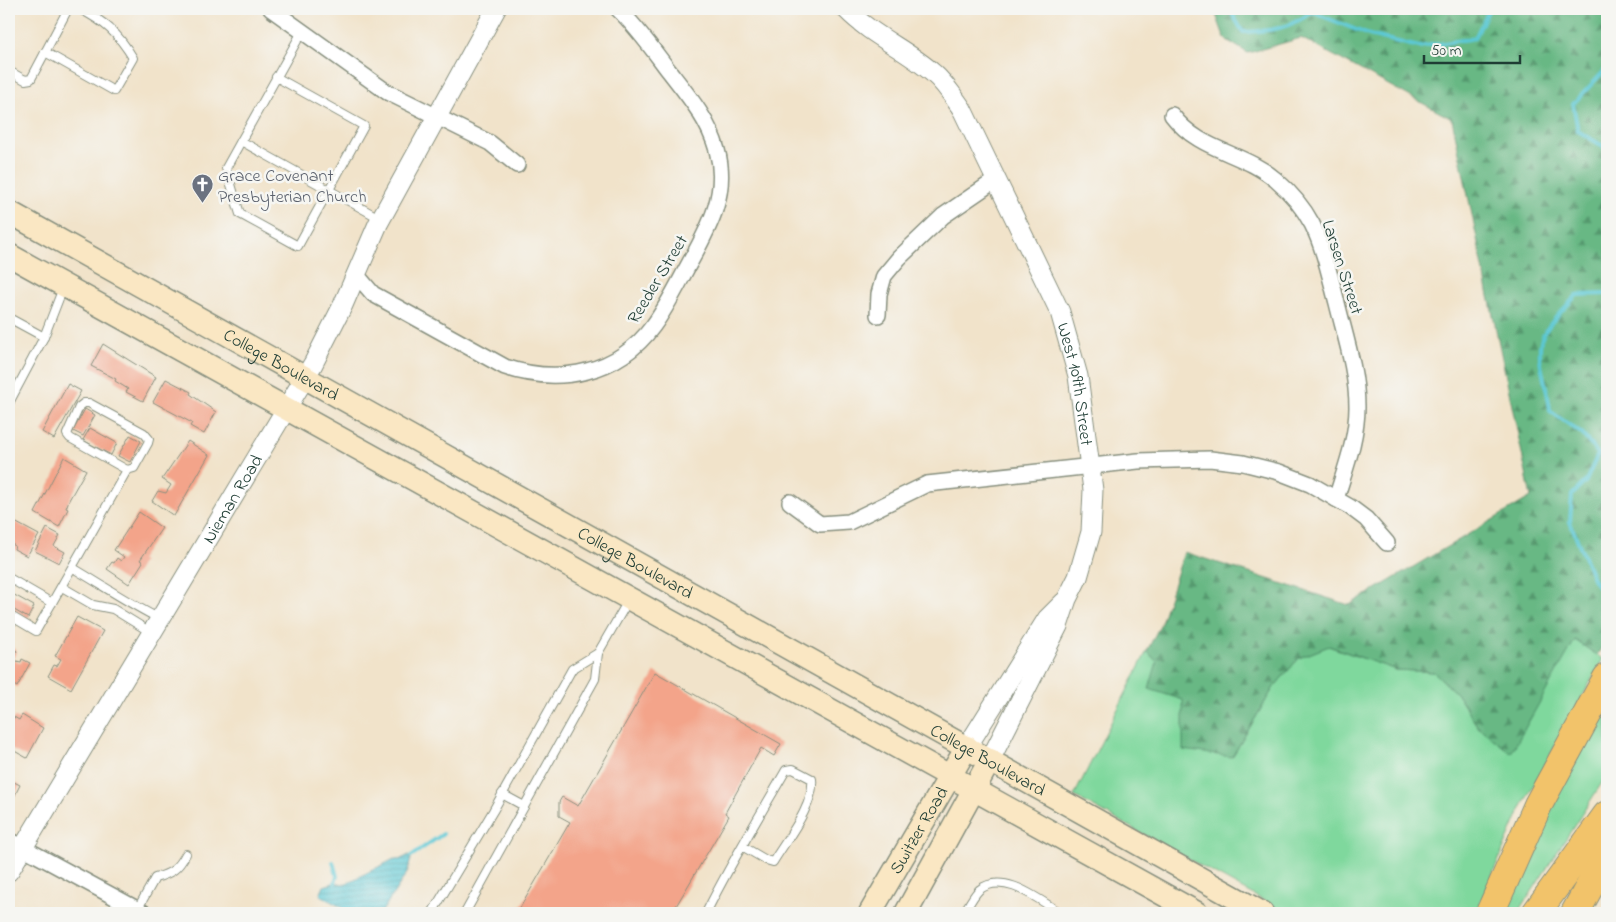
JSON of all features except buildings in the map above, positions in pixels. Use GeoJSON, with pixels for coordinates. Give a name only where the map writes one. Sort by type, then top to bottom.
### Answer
{"type":"FeatureCollection","features":[{"type":"Feature","properties":{"kind":"highway"},"geometry":{"type":"LineString","coordinates":[[1490,913],[1538,806],[1606,681]]}},
{"type":"Feature","properties":{"kind":"highway"},"geometry":{"type":"LineString","coordinates":[[1536,913],[1607,815]]}},
{"type":"Feature","properties":{"kind":"highway"},"geometry":{"type":"LineString","coordinates":[[1575,913],[1607,855]]}},
{"type":"Feature","properties":{"kind":"main road","name":"College Boulevard"},"geometry":{"type":"LineString","coordinates":[[9,212],[306,376],[1262,913]]}},
{"type":"Feature","properties":{"kind":"main road","name":"College Boulevard"},"geometry":{"type":"LineString","coordinates":[[9,256],[1197,913]]}},
{"type":"Feature","properties":{"kind":"main road","name":"Switzer Road"},"geometry":{"type":"LineString","coordinates":[[870,913],[967,747]]}},
{"type":"Feature","properties":{"kind":"main road","name":"Switzer Road"},"geometry":{"type":"LineString","coordinates":[[906,913],[990,760]]}},
{"type":"Feature","properties":{"kind":"street"},"geometry":{"type":"LineString","coordinates":[[272,9],[387,92],[490,143],[517,165]]}},
{"type":"Feature","properties":{"kind":"street","name":"Nieman Road"},"geometry":{"type":"LineString","coordinates":[[9,871],[16,843],[156,626],[306,376],[343,305],[381,218],[496,9]]}},
{"type":"Feature","properties":{"kind":"street","name":"Reeder Street"},"geometry":{"type":"LineString","coordinates":[[356,274],[373,294],[505,367],[525,374],[548,377],[581,374],[615,361],[636,346],[660,317],[712,223],[718,204],[720,171],[717,150],[705,119],[639,31],[618,9]]}},
{"type":"Feature","properties":{"kind":"street","name":"West 109th Street"},"geometry":{"type":"LineString","coordinates":[[846,9],[864,26],[933,73],[962,108],[1044,276],[1065,328],[1078,376],[1094,504],[1091,532],[1078,577],[1067,599],[1058,626],[1029,687],[990,760]]}},
{"type":"Feature","properties":{"kind":"street","name":"Larsen Street"},"geometry":{"type":"LineString","coordinates":[[1172,115],[1182,129],[1197,140],[1254,165],[1276,180],[1297,202],[1311,223],[1320,243],[1345,335],[1354,377],[1357,406],[1352,445],[1336,499]]}},
{"type":"Feature","properties":{"kind":"street"},"geometry":{"type":"LineString","coordinates":[[878,315],[878,294],[884,276],[899,258],[943,216],[997,179]]}},
{"type":"Feature","properties":{"kind":"street"},"geometry":{"type":"LineString","coordinates":[[790,502],[820,524],[849,522],[927,484],[1179,458],[1218,460],[1279,472],[1310,484],[1366,519],[1387,543]]}},
{"type":"Feature","properties":{"kind":"street","name":"West 109th Street"},"geometry":{"type":"LineString","coordinates":[[967,747],[1047,619],[1067,599]]}},
{"type":"Feature","properties":{"kind":"street"},"geometry":{"type":"LineString","coordinates":[[1011,676],[1029,687]]}},
{"type":"Feature","properties":{"kind":"street"},"geometry":{"type":"LineString","coordinates":[[16,843],[141,911]]}},
{"type":"Feature","properties":{"kind":"lane"},"geometry":{"type":"LineString","coordinates":[[9,71],[26,80],[31,79],[68,9]]}},
{"type":"Feature","properties":{"kind":"lane"},"geometry":{"type":"LineString","coordinates":[[45,52],[114,91],[133,58],[124,42],[104,21],[80,9]]}},
{"type":"Feature","properties":{"kind":"lane"},"geometry":{"type":"LineString","coordinates":[[276,77],[364,126],[298,246],[240,214],[226,168],[276,77],[303,30]]}},
{"type":"Feature","properties":{"kind":"lane"},"geometry":{"type":"LineString","coordinates":[[241,141],[381,218]]}},
{"type":"Feature","properties":{"kind":"lane"},"geometry":{"type":"LineString","coordinates":[[9,403],[12,389],[44,337],[64,286]]}},
{"type":"Feature","properties":{"kind":"lane"},"geometry":{"type":"LineString","coordinates":[[9,318],[44,337]]}},
{"type":"Feature","properties":{"kind":"lane"},"geometry":{"type":"LineString","coordinates":[[9,615],[36,631],[127,470],[134,468],[149,439],[144,433],[90,403],[84,403],[75,414],[67,434],[70,438],[127,470]]}},
{"type":"Feature","properties":{"kind":"lane"},"geometry":{"type":"LineString","coordinates":[[73,568],[110,589],[156,626]]}},
{"type":"Feature","properties":{"kind":"lane"},"geometry":{"type":"LineString","coordinates":[[9,578],[52,603]]}},
{"type":"Feature","properties":{"kind":"lane"},"geometry":{"type":"LineString","coordinates":[[62,587],[93,605],[113,609],[156,626]]}},
{"type":"Feature","properties":{"kind":"lane"},"geometry":{"type":"LineString","coordinates":[[465,913],[595,679],[598,653],[629,599]]}},
{"type":"Feature","properties":{"kind":"lane"},"geometry":{"type":"LineString","coordinates":[[432,913],[572,669],[598,653]]}},
{"type":"Feature","properties":{"kind":"lane"},"geometry":{"type":"LineString","coordinates":[[706,913],[742,846],[786,770],[793,769],[812,779],[813,789],[810,801],[773,862],[742,846]]}},
{"type":"Feature","properties":{"kind":"lane"},"geometry":{"type":"LineString","coordinates":[[502,794],[524,806]]}},
{"type":"Feature","properties":{"kind":"lane"},"geometry":{"type":"LineString","coordinates":[[141,911],[155,878],[172,873],[179,868],[186,854]]}},
{"type":"Feature","properties":{"kind":"lane"},"geometry":{"type":"LineString","coordinates":[[964,913],[979,890],[993,884],[1018,888],[1061,913]]}},
{"type":"Feature","properties":{"kind":"green space"},"geometry":{"type":"Polygon","coordinates":[[[1214,9],[1607,9],[1607,639],[1597,655],[1575,640],[1511,753],[1478,727],[1456,693],[1434,672],[1396,670],[1329,646],[1299,658],[1274,687],[1232,757],[1183,750],[1183,700],[1149,689],[1157,662],[1147,651],[1161,623],[1184,552],[1349,605],[1531,497],[1452,119],[1301,38],[1248,53],[1225,39],[1214,9]]]}},
{"type":"Feature","properties":{"kind":"green space"},"geometry":{"type":"Polygon","coordinates":[[[1575,640],[1603,659],[1521,808],[1476,913],[1286,913],[1074,796],[1147,651],[1157,662],[1183,700],[1232,757],[1274,687],[1299,658],[1328,646],[1396,670],[1434,672],[1456,693],[1478,727],[1575,640]]]}},
{"type":"Feature","properties":{"kind":"green space"},"geometry":{"type":"Polygon","coordinates":[[[1607,702],[1607,775],[1518,913],[1503,913],[1545,818],[1607,702]]]}},
{"type":"Feature","properties":{"kind":"water"},"geometry":{"type":"Polygon","coordinates":[[[409,855],[411,859],[407,873],[381,913],[351,913],[320,895],[324,886],[333,883],[345,884],[394,859],[399,860],[409,855]]]}},
{"type":"Feature","properties":{"kind":"waterway"},"geometry":{"type":"LineString","coordinates":[[1232,9],[1231,12],[1243,32],[1262,31],[1287,26],[1312,12],[1369,35],[1419,47],[1475,38],[1489,9]]}},
{"type":"Feature","properties":{"kind":"waterway"},"geometry":{"type":"LineString","coordinates":[[1607,68],[1573,104],[1578,131],[1606,148],[1607,165]]}},
{"type":"Feature","properties":{"kind":"waterway"},"geometry":{"type":"LineString","coordinates":[[1607,294],[1577,295],[1546,329],[1540,349],[1541,367],[1550,411],[1582,434],[1598,454],[1586,481],[1572,495],[1570,522],[1594,581],[1607,597]]}},
{"type":"Feature","properties":{"kind":"waterway"},"geometry":{"type":"LineString","coordinates":[[411,856],[443,834]]}},
{"type":"Feature","properties":{"kind":"waterway"},"geometry":{"type":"LineString","coordinates":[[333,862],[337,876],[335,883]]}},
{"type":"Feature","properties":{"kind":"place","name":"Grace Covenant Presbyterian Church"},"geometry":{"type":"Point","coordinates":[202,204]}}]}
